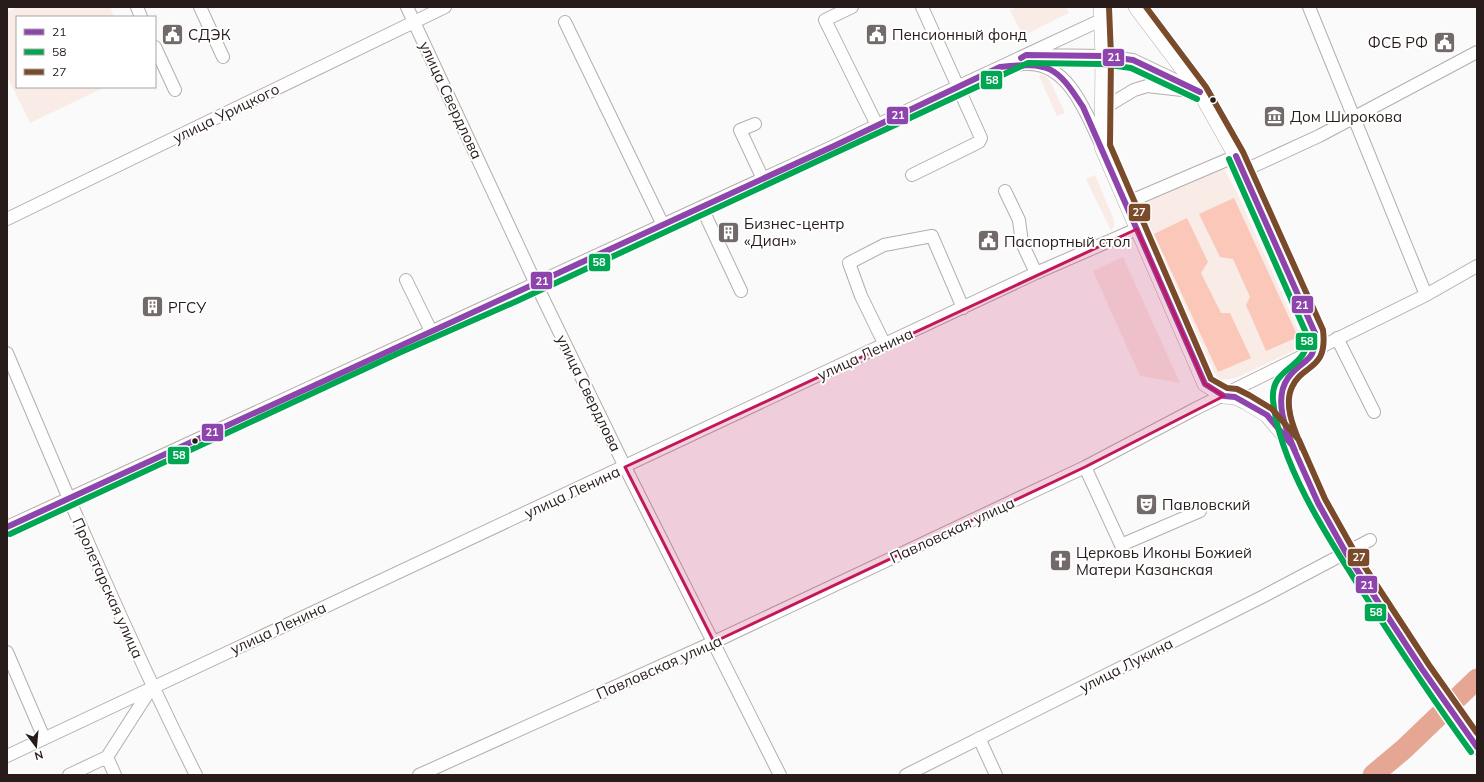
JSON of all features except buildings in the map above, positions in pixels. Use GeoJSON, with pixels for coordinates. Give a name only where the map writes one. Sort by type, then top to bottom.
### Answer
{"type":"FeatureCollection","features":[{"type":"Feature","properties":{"kind":"main road"},"geometry":{"type":"LineString","coordinates":[[1136,7],[1200,92],[1236,156],[1315,333],[1314,350],[1311,359],[1291,374],[1284,384],[1281,396],[1292,445],[1318,503],[1346,553],[1422,669],[1475,745]]}},
{"type":"Feature","properties":{"kind":"main road"},"geometry":{"type":"LineString","coordinates":[[1101,13],[1103,56],[1102,147],[1205,384],[1224,396],[1235,397],[1267,415],[1292,445]]}},
{"type":"Feature","properties":{"kind":"street"},"geometry":{"type":"LineString","coordinates":[[137,7],[142,16]]}},
{"type":"Feature","properties":{"kind":"street"},"geometry":{"type":"LineString","coordinates":[[200,7],[223,57]]}},
{"type":"Feature","properties":{"kind":"street","name":"улица Свердлова"},"geometry":{"type":"LineString","coordinates":[[407,7],[536,284],[625,467],[780,775]]}},
{"type":"Feature","properties":{"kind":"street","name":"улица Урицкого"},"geometry":{"type":"LineString","coordinates":[[7,219],[445,7]]}},
{"type":"Feature","properties":{"kind":"street"},"geometry":{"type":"LineString","coordinates":[[852,7],[825,20],[877,125]]}},
{"type":"Feature","properties":{"kind":"street"},"geometry":{"type":"LineString","coordinates":[[912,175],[980,140],[958,86],[922,7]]}},
{"type":"Feature","properties":{"kind":"street"},"geometry":{"type":"LineString","coordinates":[[1309,7],[1426,295]]}},
{"type":"Feature","properties":{"kind":"street"},"geometry":{"type":"LineString","coordinates":[[7,527],[431,331],[702,208],[1026,55],[1101,13]]}},
{"type":"Feature","properties":{"kind":"street"},"geometry":{"type":"LineString","coordinates":[[565,22],[663,225]]}},
{"type":"Feature","properties":{"kind":"street"},"geometry":{"type":"LineString","coordinates":[[156,49],[174,90]]}},
{"type":"Feature","properties":{"kind":"street"},"geometry":{"type":"LineString","coordinates":[[1243,171],[1284,153],[1477,52]]}},
{"type":"Feature","properties":{"kind":"street"},"geometry":{"type":"LineString","coordinates":[[1026,55],[1103,56],[1133,60],[1200,92]]}},
{"type":"Feature","properties":{"kind":"street"},"geometry":{"type":"LineString","coordinates":[[1000,67],[1030,64],[1045,67],[1062,76],[1083,107],[1102,147]]}},
{"type":"Feature","properties":{"kind":"street"},"geometry":{"type":"LineString","coordinates":[[1103,118],[1109,105],[1134,90],[1147,86],[1200,92]]}},
{"type":"Feature","properties":{"kind":"street"},"geometry":{"type":"LineString","coordinates":[[755,124],[740,130],[763,179]]}},
{"type":"Feature","properties":{"kind":"street"},"geometry":{"type":"LineString","coordinates":[[1126,203],[1236,156]]}},
{"type":"Feature","properties":{"kind":"street"},"geometry":{"type":"LineString","coordinates":[[1005,190],[1019,220],[1022,243],[1036,273]]}},
{"type":"Feature","properties":{"kind":"street"},"geometry":{"type":"LineString","coordinates":[[702,208],[741,291]]}},
{"type":"Feature","properties":{"kind":"street","name":"улица Ленина"},"geometry":{"type":"LineString","coordinates":[[7,756],[1036,273],[1137,229]]}},
{"type":"Feature","properties":{"kind":"street"},"geometry":{"type":"LineString","coordinates":[[885,345],[862,296],[849,262],[884,245],[932,236],[963,308]]}},
{"type":"Feature","properties":{"kind":"street","name":"Павловская улица"},"geometry":{"type":"LineString","coordinates":[[419,775],[714,642],[1085,467],[1337,338],[1426,295],[1477,266]]}},
{"type":"Feature","properties":{"kind":"street"},"geometry":{"type":"LineString","coordinates":[[406,280],[431,331]]}},
{"type":"Feature","properties":{"kind":"street"},"geometry":{"type":"LineString","coordinates":[[1337,338],[1374,412]]}},
{"type":"Feature","properties":{"kind":"street","name":"Пролетарская улица"},"geometry":{"type":"LineString","coordinates":[[7,353],[68,498],[152,687],[196,775]]}},
{"type":"Feature","properties":{"kind":"street"},"geometry":{"type":"LineString","coordinates":[[1085,467],[1121,545],[1200,511]]}},
{"type":"Feature","properties":{"kind":"street","name":"улица Лукина"},"geometry":{"type":"LineString","coordinates":[[906,775],[1370,540]]}},
{"type":"Feature","properties":{"kind":"street"},"geometry":{"type":"LineString","coordinates":[[7,652],[44,738]]}},
{"type":"Feature","properties":{"kind":"street"},"geometry":{"type":"LineString","coordinates":[[69,775],[107,757],[152,687]]}},
{"type":"Feature","properties":{"kind":"street"},"geometry":{"type":"LineString","coordinates":[[979,738],[996,775]]}},
{"type":"Feature","properties":{"kind":"street"},"geometry":{"type":"LineString","coordinates":[[107,757],[115,775]]}},
{"type":"Feature","properties":{"kind":"highlighted area"},"geometry":{"type":"Polygon","coordinates":[[[1137,229],[1205,384],[1224,396],[1085,467],[714,642],[625,467],[1137,229]]]}},
{"type":"Feature","properties":{"kind":"shaded area"},"geometry":{"type":"Polygon","coordinates":[[[18,7],[110,7],[114,16],[16,16],[16,88],[103,88],[30,123],[7,76],[7,12],[18,7]]]}},
{"type":"Feature","properties":{"kind":"shaded area"},"geometry":{"type":"Polygon","coordinates":[[[1018,7],[1066,7],[1069,13],[1023,36],[1010,10],[1018,7]]]}},
{"type":"Feature","properties":{"kind":"shaded area"},"geometry":{"type":"Polygon","coordinates":[[[1043,74],[1050,81],[1065,113],[1057,116],[1039,76],[1043,74]]]}},
{"type":"Feature","properties":{"kind":"shaded area"},"geometry":{"type":"Polygon","coordinates":[[[1221,163],[1237,193],[1302,339],[1293,351],[1236,378],[1221,380],[1217,378],[1136,200],[1221,163]]]}},
{"type":"Feature","properties":{"kind":"shaded area"},"geometry":{"type":"Polygon","coordinates":[[[1095,175],[1114,220],[1114,226],[1111,231],[1086,179],[1095,175]]]}},
{"type":"Feature","properties":{"kind":"shaded area"},"geometry":{"type":"Polygon","coordinates":[[[1234,198],[1298,337],[1266,351],[1246,305],[1250,297],[1233,259],[1220,257],[1199,214],[1234,198]]]}},
{"type":"Feature","properties":{"kind":"shaded area"},"geometry":{"type":"Polygon","coordinates":[[[1187,218],[1208,262],[1201,273],[1221,313],[1230,313],[1251,358],[1218,372],[1154,234],[1187,218]]]}},
{"type":"Feature","properties":{"kind":"shaded area"},"geometry":{"type":"Polygon","coordinates":[[[1123,257],[1180,383],[1140,376],[1093,271],[1123,257]]]}},
{"type":"Feature","properties":{"kind":"waterway"},"geometry":{"type":"LineString","coordinates":[[1373,775],[1404,749],[1477,679]]}},
{"type":"Feature","properties":{"kind":"transit line","name":"27"},"geometry":{"type":"LineString","coordinates":[[1109,7],[1111,56],[1110,145],[1211,379],[1227,388],[1237,389],[1272,409],[1299,440],[1325,499],[1353,549],[1429,665],[1477,733]]}},
{"type":"Feature","properties":{"kind":"transit line","name":"27"},"geometry":{"type":"LineString","coordinates":[[1146,7],[1206,87],[1243,152],[1323,330],[1324,343],[1322,353],[1314,365],[1297,379],[1290,394],[1289,410],[1302,448]]}},
{"type":"Feature","properties":{"kind":"transit line","name":"21"},"geometry":{"type":"LineString","coordinates":[[1021,58],[1026,55],[1103,56],[1133,60],[1200,92]]}},
{"type":"Feature","properties":{"kind":"transit line","name":"58"},"geometry":{"type":"LineString","coordinates":[[10,534],[401,352],[517,301],[1028,63],[1102,64],[1131,68],[1197,99]]}},
{"type":"Feature","properties":{"kind":"transit line","name":"21"},"geometry":{"type":"LineString","coordinates":[[7,527],[834,146],[1000,67],[1030,65],[1041,66],[1050,69],[1066,82],[1083,107],[1205,384],[1224,396],[1235,397],[1267,415],[1292,445],[1318,503],[1346,553],[1422,669],[1477,747]]}},
{"type":"Feature","properties":{"kind":"transit line","name":"21"},"geometry":{"type":"LineString","coordinates":[[1236,156],[1315,333],[1315,343],[1311,356],[1288,378],[1282,395],[1282,414],[1295,451]]}},
{"type":"Feature","properties":{"kind":"transit line","name":"58"},"geometry":{"type":"LineString","coordinates":[[1229,159],[1307,335],[1303,355],[1277,380],[1273,400],[1277,425],[1295,476],[1336,550],[1416,673],[1471,752]]}},
{"type":"Feature","properties":{"kind":"place","name":"СДЭК"},"geometry":{"type":"Point","coordinates":[172,34]}},
{"type":"Feature","properties":{"kind":"place","name":"Пенсионный фонд"},"geometry":{"type":"Point","coordinates":[877,34]}},
{"type":"Feature","properties":{"kind":"place","name":"ФСБ РФ"},"geometry":{"type":"Point","coordinates":[1444,42]}},
{"type":"Feature","properties":{"kind":"place","name":"Дом Широкова"},"geometry":{"type":"Point","coordinates":[1275,116]}},
{"type":"Feature","properties":{"kind":"place","name":"Бизнес-центр «Диан»"},"geometry":{"type":"Point","coordinates":[728,232]}},
{"type":"Feature","properties":{"kind":"place","name":"Паспортный стол"},"geometry":{"type":"Point","coordinates":[988,241]}},
{"type":"Feature","properties":{"kind":"place","name":"РГСУ"},"geometry":{"type":"Point","coordinates":[153,307]}},
{"type":"Feature","properties":{"kind":"place","name":"Павловский"},"geometry":{"type":"Point","coordinates":[1147,504]}},
{"type":"Feature","properties":{"kind":"place","name":"Церковь Иконы Божией Матери Казанская"},"geometry":{"type":"Point","coordinates":[1061,561]}}]}
